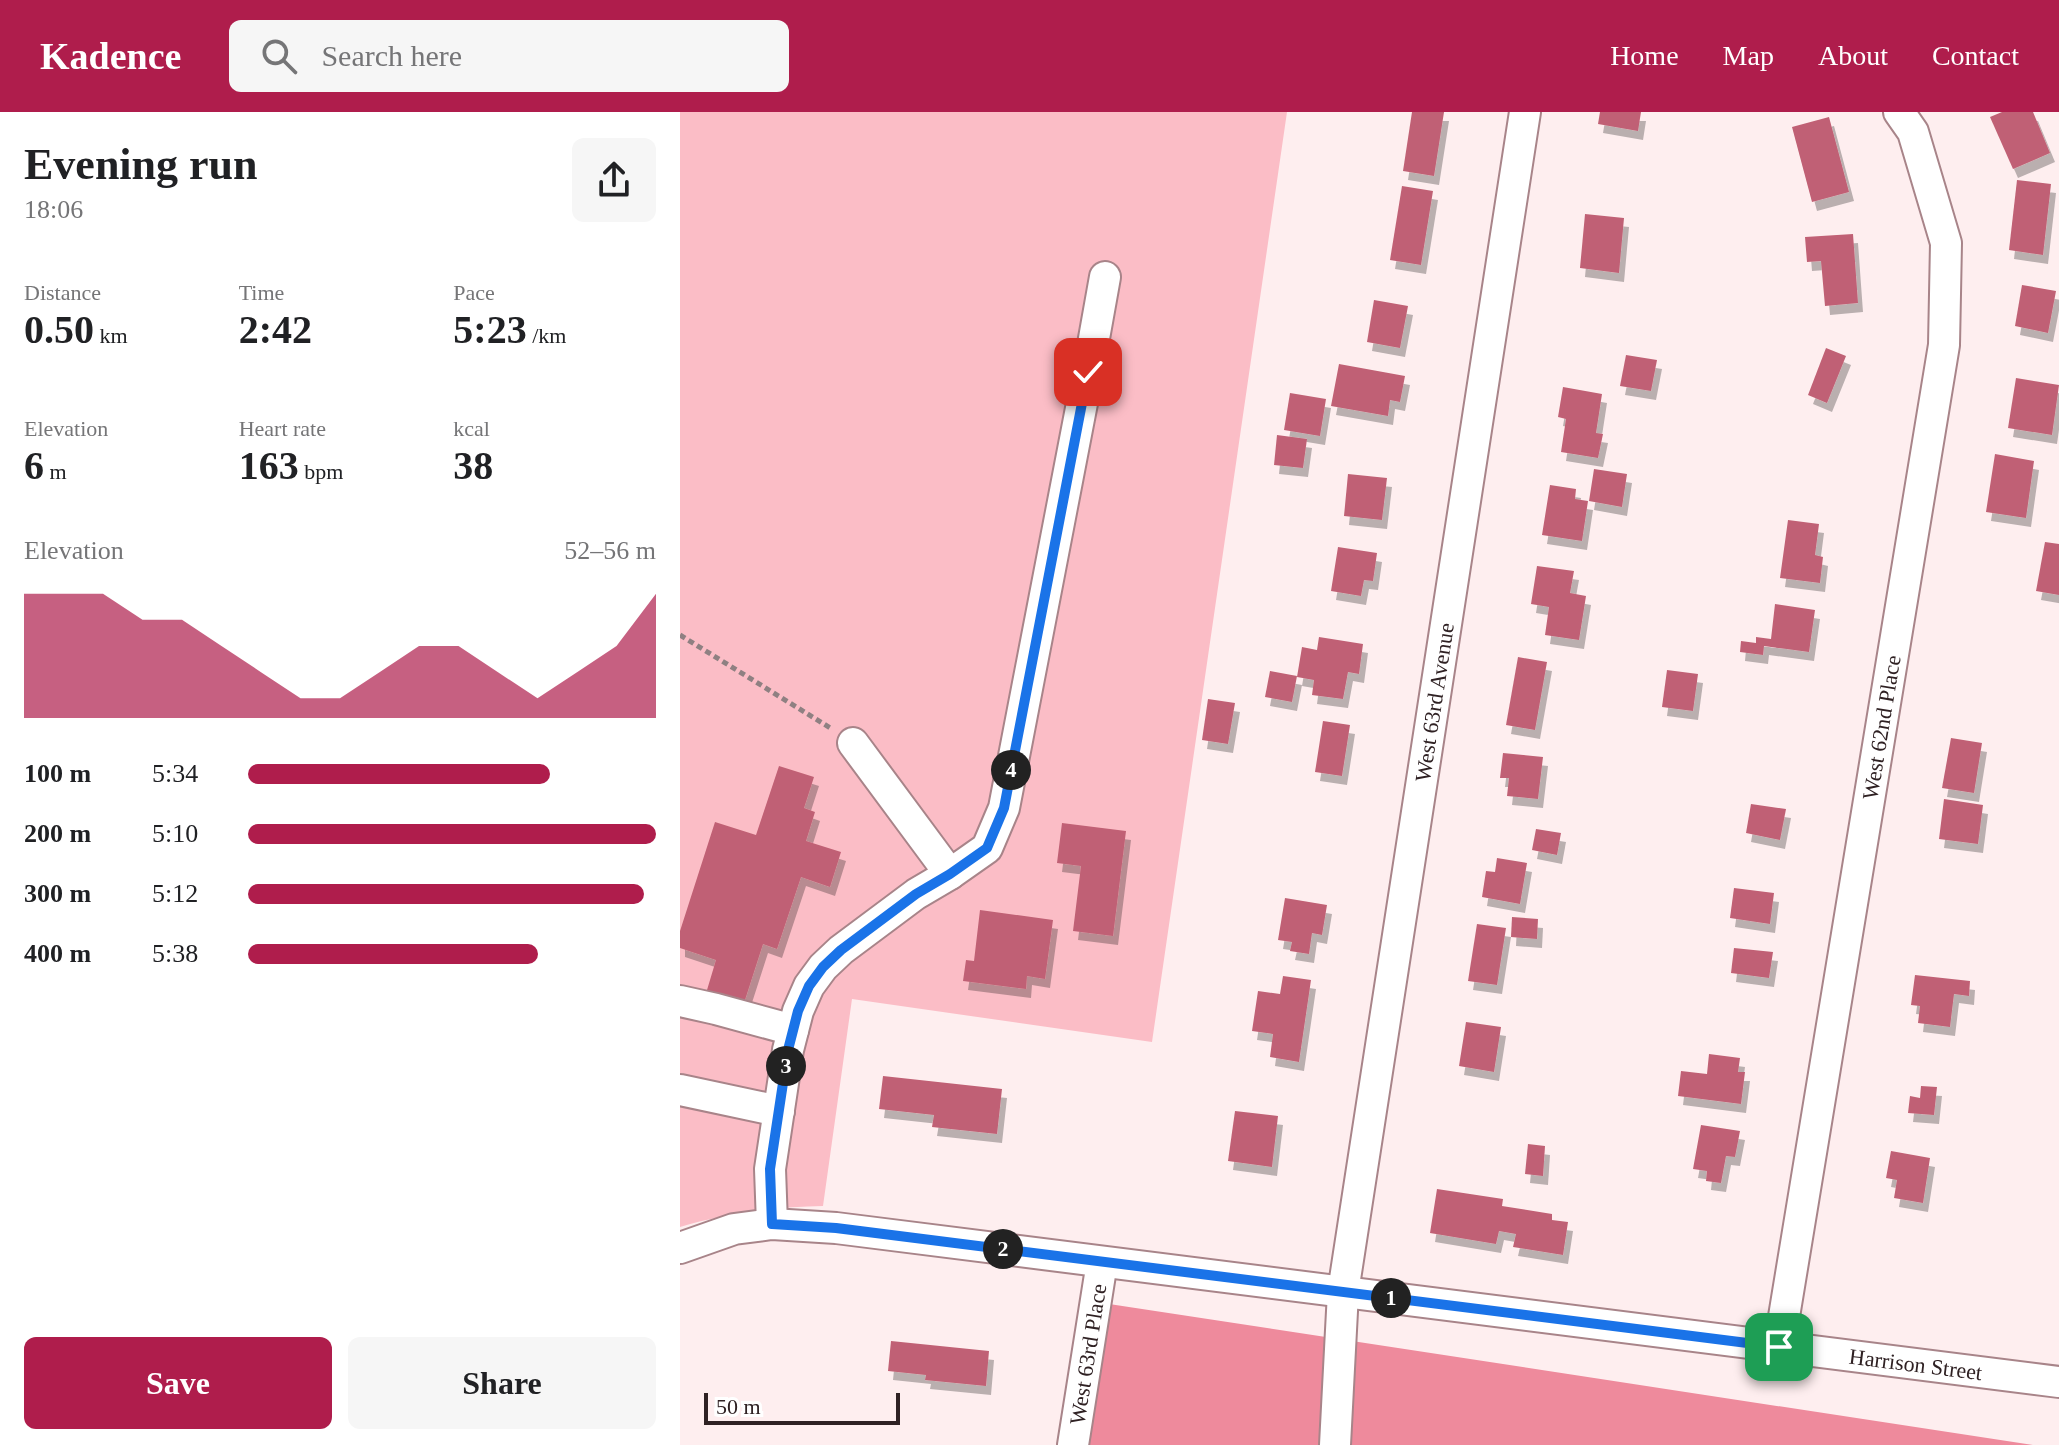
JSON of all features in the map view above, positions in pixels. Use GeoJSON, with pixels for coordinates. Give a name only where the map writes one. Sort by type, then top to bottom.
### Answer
{"type":"FeatureCollection","features":[{"type":"Feature","properties":{"kind":"street","name":"West 63rd Avenue"},"geometry":{"type":"LineString","coordinates":[[1335,1445],[1343,1292],[1525,112]]}},
{"type":"Feature","properties":{"kind":"street","name":"West 62nd Place"},"geometry":{"type":"LineString","coordinates":[[1779,1347],[1944,345],[1946,243],[1913,132],[1899,112]]}},
{"type":"Feature","properties":{"kind":"street"},"geometry":{"type":"LineString","coordinates":[[772,1224],[770,1169],[779,1111],[793,1030],[809,986],[841,950],[916,894],[987,848],[1004,808],[1105,277]]}},
{"type":"Feature","properties":{"kind":"street"},"geometry":{"type":"LineString","coordinates":[[853,743],[950,874]]}},
{"type":"Feature","properties":{"kind":"street"},"geometry":{"type":"LineString","coordinates":[[680,1001],[793,1030]]}},
{"type":"Feature","properties":{"kind":"street"},"geometry":{"type":"LineString","coordinates":[[680,1090],[779,1111]]}},
{"type":"Feature","properties":{"kind":"street","name":"Harrison Street"},"geometry":{"type":"LineString","coordinates":[[680,1248],[734,1229],[772,1224],[836,1228],[2059,1382]]}},
{"type":"Feature","properties":{"kind":"street","name":"West 63rd Place"},"geometry":{"type":"LineString","coordinates":[[1073,1445],[1102,1262]]}},
{"type":"Feature","properties":{"kind":"path"},"geometry":{"type":"LineString","coordinates":[[680,635],[853,743]]}},
{"type":"Feature","properties":{"kind":"shaded area"},"geometry":{"type":"Polygon","coordinates":[[[680,112],[1287,112],[1152,1042],[852,999],[823,1206],[751,1212],[680,1227],[680,112]]]}},
{"type":"Feature","properties":{"kind":"shaded area"},"geometry":{"type":"Polygon","coordinates":[[[1096,1302],[2033,1445],[1073,1445],[1096,1302]]]}},
{"type":"Feature","properties":{"kind":"building"},"geometry":{"type":"Polygon","coordinates":[[[1412,112],[1444,112],[1434,176],[1403,171],[1412,112]]]}},
{"type":"Feature","properties":{"kind":"building"},"geometry":{"type":"Polygon","coordinates":[[[1600,112],[1641,112],[1638,131],[1598,124],[1600,112]]]}},
{"type":"Feature","properties":{"kind":"building"},"geometry":{"type":"Polygon","coordinates":[[[2002,112],[2033,112],[2050,153],[2013,169],[1990,117],[2002,112]]]}},
{"type":"Feature","properties":{"kind":"building"},"geometry":{"type":"Polygon","coordinates":[[[1829,117],[1849,192],[1812,202],[1792,127],[1829,117]]]}},
{"type":"Feature","properties":{"kind":"building"},"geometry":{"type":"Polygon","coordinates":[[[2017,180],[2051,184],[2043,255],[2009,250],[2017,180]]]}},
{"type":"Feature","properties":{"kind":"building"},"geometry":{"type":"Polygon","coordinates":[[[1402,186],[1433,191],[1421,265],[1390,260],[1402,186]]]}},
{"type":"Feature","properties":{"kind":"building"},"geometry":{"type":"Polygon","coordinates":[[[1585,214],[1624,218],[1619,273],[1580,268],[1585,214]]]}},
{"type":"Feature","properties":{"kind":"building"},"geometry":{"type":"Polygon","coordinates":[[[1853,234],[1858,303],[1825,306],[1821,261],[1807,262],[1805,237],[1853,234]]]}},
{"type":"Feature","properties":{"kind":"building"},"geometry":{"type":"Polygon","coordinates":[[[2022,285],[2056,291],[2048,333],[2015,326],[2022,285]]]}},
{"type":"Feature","properties":{"kind":"building"},"geometry":{"type":"Polygon","coordinates":[[[1374,300],[1408,306],[1400,348],[1367,342],[1374,300]]]}},
{"type":"Feature","properties":{"kind":"building"},"geometry":{"type":"Polygon","coordinates":[[[1826,348],[1846,356],[1827,403],[1808,395],[1826,348]]]}},
{"type":"Feature","properties":{"kind":"building"},"geometry":{"type":"Polygon","coordinates":[[[1626,355],[1657,360],[1651,391],[1620,386],[1626,355]]]}},
{"type":"Feature","properties":{"kind":"building"},"geometry":{"type":"Polygon","coordinates":[[[1339,364],[1405,376],[1400,402],[1390,400],[1388,416],[1331,406],[1339,364]]]}},
{"type":"Feature","properties":{"kind":"building"},"geometry":{"type":"Polygon","coordinates":[[[2016,378],[2059,385],[2052,435],[2008,428],[2016,378]]]}},
{"type":"Feature","properties":{"kind":"building"},"geometry":{"type":"Polygon","coordinates":[[[1563,387],[1602,394],[1596,433],[1603,434],[1598,458],[1561,452],[1566,419],[1558,417],[1563,387]]]}},
{"type":"Feature","properties":{"kind":"building"},"geometry":{"type":"Polygon","coordinates":[[[1290,393],[1326,399],[1320,436],[1284,430],[1290,393]]]}},
{"type":"Feature","properties":{"kind":"building"},"geometry":{"type":"Polygon","coordinates":[[[1277,435],[1307,439],[1303,468],[1274,465],[1277,435]]]}},
{"type":"Feature","properties":{"kind":"building"},"geometry":{"type":"Polygon","coordinates":[[[1995,454],[2034,461],[2026,518],[1986,512],[1995,454]]]}},
{"type":"Feature","properties":{"kind":"building"},"geometry":{"type":"Polygon","coordinates":[[[1594,469],[1627,474],[1622,507],[1589,501],[1594,469]]]}},
{"type":"Feature","properties":{"kind":"building"},"geometry":{"type":"Polygon","coordinates":[[[1348,474],[1387,478],[1382,520],[1344,516],[1348,474]]]}},
{"type":"Feature","properties":{"kind":"building"},"geometry":{"type":"Polygon","coordinates":[[[1550,485],[1576,489],[1575,499],[1588,501],[1582,541],[1542,535],[1550,485]]]}},
{"type":"Feature","properties":{"kind":"building"},"geometry":{"type":"Polygon","coordinates":[[[1788,520],[1819,524],[1815,555],[1823,557],[1820,583],[1780,578],[1788,520]]]}},
{"type":"Feature","properties":{"kind":"building"},"geometry":{"type":"Polygon","coordinates":[[[2045,542],[2059,544],[2059,595],[2036,591],[2045,542]]]}},
{"type":"Feature","properties":{"kind":"building"},"geometry":{"type":"Polygon","coordinates":[[[1338,547],[1377,553],[1373,581],[1364,580],[1361,596],[1331,591],[1338,547]]]}},
{"type":"Feature","properties":{"kind":"building"},"geometry":{"type":"Polygon","coordinates":[[[1537,566],[1574,571],[1570,593],[1586,596],[1579,640],[1545,635],[1549,607],[1531,604],[1537,566]]]}},
{"type":"Feature","properties":{"kind":"building"},"geometry":{"type":"Polygon","coordinates":[[[1775,604],[1815,610],[1809,652],[1764,646],[1763,655],[1740,652],[1741,641],[1756,643],[1756,637],[1771,639],[1775,604]]]}},
{"type":"Feature","properties":{"kind":"building"},"geometry":{"type":"Polygon","coordinates":[[[1319,637],[1363,644],[1359,674],[1348,672],[1343,699],[1312,695],[1314,680],[1297,677],[1302,647],[1317,650],[1319,637]]]}},
{"type":"Feature","properties":{"kind":"building"},"geometry":{"type":"Polygon","coordinates":[[[1518,657],[1547,662],[1535,730],[1506,725],[1518,657]]]}},
{"type":"Feature","properties":{"kind":"building"},"geometry":{"type":"Polygon","coordinates":[[[1667,670],[1698,674],[1693,711],[1662,707],[1667,670]]]}},
{"type":"Feature","properties":{"kind":"building"},"geometry":{"type":"Polygon","coordinates":[[[1270,671],[1297,676],[1292,702],[1265,697],[1270,671]]]}},
{"type":"Feature","properties":{"kind":"building"},"geometry":{"type":"Polygon","coordinates":[[[1208,699],[1235,703],[1228,744],[1202,740],[1208,699]]]}},
{"type":"Feature","properties":{"kind":"building"},"geometry":{"type":"Polygon","coordinates":[[[1323,721],[1350,725],[1342,776],[1315,772],[1323,721]]]}},
{"type":"Feature","properties":{"kind":"building"},"geometry":{"type":"Polygon","coordinates":[[[1951,738],[1982,743],[1974,793],[1942,788],[1951,738]]]}},
{"type":"Feature","properties":{"kind":"building"},"geometry":{"type":"Polygon","coordinates":[[[1503,753],[1543,757],[1538,799],[1507,796],[1509,778],[1500,778],[1503,753]]]}},
{"type":"Feature","properties":{"kind":"building"},"geometry":{"type":"Polygon","coordinates":[[[779,766],[814,777],[804,808],[815,812],[806,841],[841,852],[830,887],[801,877],[777,949],[763,944],[744,1003],[707,990],[716,960],[680,948],[680,931],[715,822],[756,835],[779,766]]]}},
{"type":"Feature","properties":{"kind":"building"},"geometry":{"type":"Polygon","coordinates":[[[1944,799],[1983,805],[1978,844],[1939,839],[1944,799]]]}},
{"type":"Feature","properties":{"kind":"building"},"geometry":{"type":"Polygon","coordinates":[[[1751,804],[1786,809],[1780,840],[1746,833],[1751,804]]]}},
{"type":"Feature","properties":{"kind":"building"},"geometry":{"type":"Polygon","coordinates":[[[1062,823],[1126,831],[1113,936],[1073,931],[1081,866],[1057,863],[1062,823]]]}},
{"type":"Feature","properties":{"kind":"building"},"geometry":{"type":"Polygon","coordinates":[[[1536,829],[1561,833],[1557,855],[1532,850],[1536,829]]]}},
{"type":"Feature","properties":{"kind":"building"},"geometry":{"type":"Polygon","coordinates":[[[1497,858],[1527,863],[1520,904],[1482,897],[1486,871],[1495,872],[1497,858]]]}},
{"type":"Feature","properties":{"kind":"building"},"geometry":{"type":"Polygon","coordinates":[[[1734,888],[1774,893],[1770,924],[1730,918],[1734,888]]]}},
{"type":"Feature","properties":{"kind":"building"},"geometry":{"type":"Polygon","coordinates":[[[1285,898],[1327,905],[1322,935],[1312,933],[1309,954],[1290,951],[1292,942],[1278,940],[1285,898]]]}},
{"type":"Feature","properties":{"kind":"building"},"geometry":{"type":"Polygon","coordinates":[[[980,910],[1053,920],[1045,979],[1027,976],[1026,989],[963,981],[966,960],[974,961],[980,910]]]}},
{"type":"Feature","properties":{"kind":"building"},"geometry":{"type":"Polygon","coordinates":[[[1512,917],[1538,919],[1537,939],[1511,937],[1512,917]]]}},
{"type":"Feature","properties":{"kind":"building"},"geometry":{"type":"Polygon","coordinates":[[[1477,924],[1506,928],[1497,985],[1468,981],[1477,924]]]}},
{"type":"Feature","properties":{"kind":"building"},"geometry":{"type":"Polygon","coordinates":[[[1734,948],[1773,952],[1769,978],[1731,973],[1734,948]]]}},
{"type":"Feature","properties":{"kind":"building"},"geometry":{"type":"Polygon","coordinates":[[[1915,975],[1970,981],[1969,996],[1954,994],[1950,1027],[1918,1023],[1920,1006],[1911,1005],[1915,975]]]}},
{"type":"Feature","properties":{"kind":"building"},"geometry":{"type":"Polygon","coordinates":[[[1283,976],[1311,980],[1299,1062],[1270,1057],[1273,1034],[1252,1031],[1258,991],[1280,994],[1283,976]]]}},
{"type":"Feature","properties":{"kind":"building"},"geometry":{"type":"Polygon","coordinates":[[[1466,1022],[1501,1027],[1494,1072],[1459,1066],[1466,1022]]]}},
{"type":"Feature","properties":{"kind":"building"},"geometry":{"type":"Polygon","coordinates":[[[1709,1054],[1740,1058],[1738,1072],[1745,1072],[1741,1104],[1678,1096],[1681,1071],[1707,1074],[1709,1054]]]}},
{"type":"Feature","properties":{"kind":"building"},"geometry":{"type":"Polygon","coordinates":[[[883,1076],[1002,1089],[997,1134],[932,1127],[934,1115],[879,1109],[883,1076]]]}},
{"type":"Feature","properties":{"kind":"building"},"geometry":{"type":"Polygon","coordinates":[[[1921,1086],[1937,1087],[1934,1115],[1908,1113],[1910,1096],[1920,1098],[1921,1086]]]}},
{"type":"Feature","properties":{"kind":"building"},"geometry":{"type":"Polygon","coordinates":[[[1235,1111],[1278,1116],[1272,1167],[1228,1161],[1235,1111]]]}},
{"type":"Feature","properties":{"kind":"building"},"geometry":{"type":"Polygon","coordinates":[[[1701,1125],[1740,1131],[1735,1157],[1726,1156],[1721,1183],[1706,1181],[1707,1171],[1693,1169],[1701,1125]]]}},
{"type":"Feature","properties":{"kind":"building"},"geometry":{"type":"Polygon","coordinates":[[[1528,1144],[1545,1146],[1543,1176],[1525,1174],[1528,1144]]]}},
{"type":"Feature","properties":{"kind":"building"},"geometry":{"type":"Polygon","coordinates":[[[1891,1151],[1930,1158],[1923,1203],[1894,1198],[1897,1180],[1886,1178],[1891,1151]]]}},
{"type":"Feature","properties":{"kind":"building"},"geometry":{"type":"Polygon","coordinates":[[[1437,1189],[1503,1199],[1502,1206],[1552,1214],[1552,1220],[1568,1222],[1563,1255],[1513,1247],[1516,1234],[1499,1231],[1496,1244],[1430,1233],[1437,1189]]]}},
{"type":"Feature","properties":{"kind":"building"},"geometry":{"type":"Polygon","coordinates":[[[891,1341],[989,1351],[986,1386],[925,1380],[926,1375],[888,1371],[891,1341]]]}},
{"type":"Feature","properties":{"kind":"route"},"geometry":{"type":"LineString","coordinates":[[1088,372],[1004,808],[987,848],[916,894],[841,950],[809,986],[798,1011],[788,1050],[770,1169],[772,1224],[836,1228],[1779,1347]]}}]}
